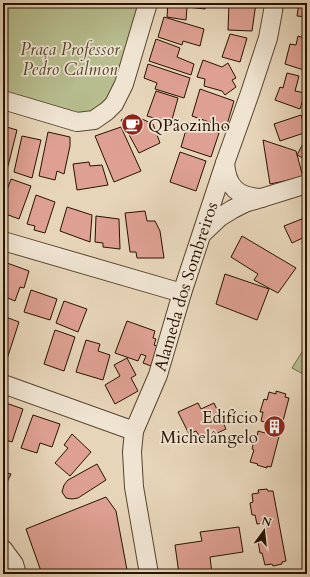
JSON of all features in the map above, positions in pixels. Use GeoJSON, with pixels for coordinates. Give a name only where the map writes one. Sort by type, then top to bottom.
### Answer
{"type":"FeatureCollection","features":[{"type":"Feature","properties":{"kind":"street"},"geometry":{"type":"LineString","coordinates":[[3,100],[78,122],[94,120],[107,111],[118,97],[124,84],[148,3]]}},
{"type":"Feature","properties":{"kind":"street","name":"Alameda dos Sombreiros"},"geometry":{"type":"LineString","coordinates":[[149,574],[134,487],[132,452],[134,431],[158,375],[182,293],[268,38],[274,3]]}},
{"type":"Feature","properties":{"kind":"street"},"geometry":{"type":"LineString","coordinates":[[225,163],[226,175],[231,186],[240,194],[251,198],[262,198]]}},
{"type":"Feature","properties":{"kind":"street"},"geometry":{"type":"LineString","coordinates":[[202,234],[220,217],[233,208],[307,184]]}},
{"type":"Feature","properties":{"kind":"street"},"geometry":{"type":"LineString","coordinates":[[3,241],[182,293]]}},
{"type":"Feature","properties":{"kind":"street"},"geometry":{"type":"LineString","coordinates":[[3,384],[134,431]]}},
{"type":"Feature","properties":{"kind":"street"},"geometry":{"type":"LineString","coordinates":[[4,552],[14,564],[17,574]]}},
{"type":"Feature","properties":{"kind":"green space","name":"Praça Professor Pedro Calmon"},"geometry":{"type":"Polygon","coordinates":[[[3,3],[143,3],[116,98],[84,119],[3,97],[3,3]]]}},
{"type":"Feature","properties":{"kind":"green space"},"geometry":{"type":"Polygon","coordinates":[[[302,352],[307,355],[307,376],[292,368],[302,352]]]}},
{"type":"Feature","properties":{"kind":"building"},"geometry":{"type":"Polygon","coordinates":[[[168,3],[206,3],[205,9],[187,7],[186,20],[167,17],[168,3]]]}},
{"type":"Feature","properties":{"kind":"building"},"geometry":{"type":"Polygon","coordinates":[[[229,3],[256,3],[252,31],[228,30],[229,3]]]}},
{"type":"Feature","properties":{"kind":"building"},"geometry":{"type":"Polygon","coordinates":[[[299,3],[307,4],[307,17],[297,16],[299,3]]]}},
{"type":"Feature","properties":{"kind":"building"},"geometry":{"type":"Polygon","coordinates":[[[164,17],[204,29],[200,46],[183,41],[182,45],[158,37],[164,17]]]}},
{"type":"Feature","properties":{"kind":"building"},"geometry":{"type":"Polygon","coordinates":[[[230,34],[247,38],[240,62],[222,57],[230,34]]]}},
{"type":"Feature","properties":{"kind":"building"},"geometry":{"type":"Polygon","coordinates":[[[298,36],[307,39],[307,71],[285,64],[290,44],[296,45],[298,36]]]}},
{"type":"Feature","properties":{"kind":"building"},"geometry":{"type":"Polygon","coordinates":[[[156,39],[180,48],[177,57],[194,64],[191,75],[149,61],[156,39]]]}},
{"type":"Feature","properties":{"kind":"building"},"geometry":{"type":"Polygon","coordinates":[[[203,60],[222,67],[228,63],[236,78],[232,80],[236,87],[225,95],[222,91],[204,86],[205,79],[197,77],[203,60]]]}},
{"type":"Feature","properties":{"kind":"building"},"geometry":{"type":"Polygon","coordinates":[[[148,64],[190,78],[184,98],[155,89],[157,83],[144,78],[148,64]]]}},
{"type":"Feature","properties":{"kind":"building"},"geometry":{"type":"Polygon","coordinates":[[[287,73],[299,76],[295,91],[305,93],[300,109],[275,100],[280,87],[283,88],[287,73]]]}},
{"type":"Feature","properties":{"kind":"building"},"geometry":{"type":"Polygon","coordinates":[[[200,89],[234,101],[226,128],[192,116],[200,89]]]}},
{"type":"Feature","properties":{"kind":"building"},"geometry":{"type":"Polygon","coordinates":[[[156,91],[178,98],[171,123],[147,116],[156,91]]]}},
{"type":"Feature","properties":{"kind":"building"},"geometry":{"type":"Polygon","coordinates":[[[132,114],[136,122],[142,119],[153,124],[160,143],[139,153],[121,120],[132,114]]]}},
{"type":"Feature","properties":{"kind":"building"},"geometry":{"type":"Polygon","coordinates":[[[301,115],[307,132],[280,141],[274,124],[301,115]]]}},
{"type":"Feature","properties":{"kind":"building"},"geometry":{"type":"Polygon","coordinates":[[[188,123],[219,133],[211,157],[181,147],[188,123]]]}},
{"type":"Feature","properties":{"kind":"building"},"geometry":{"type":"Polygon","coordinates":[[[3,126],[17,130],[8,166],[3,164],[3,126]]]}},
{"type":"Feature","properties":{"kind":"building"},"geometry":{"type":"Polygon","coordinates":[[[121,127],[141,171],[114,182],[95,136],[121,127]]]}},
{"type":"Feature","properties":{"kind":"building"},"geometry":{"type":"Polygon","coordinates":[[[48,132],[70,137],[70,146],[64,174],[57,171],[55,180],[39,176],[48,132]]]}},
{"type":"Feature","properties":{"kind":"building"},"geometry":{"type":"Polygon","coordinates":[[[22,136],[41,140],[32,178],[14,172],[22,136]]]}},
{"type":"Feature","properties":{"kind":"building"},"geometry":{"type":"Polygon","coordinates":[[[307,136],[307,160],[297,155],[307,136]]]}},
{"type":"Feature","properties":{"kind":"building"},"geometry":{"type":"Polygon","coordinates":[[[263,140],[296,151],[303,177],[270,184],[263,140]]]}},
{"type":"Feature","properties":{"kind":"building"},"geometry":{"type":"Polygon","coordinates":[[[180,152],[206,161],[196,191],[170,182],[180,152]]]}},
{"type":"Feature","properties":{"kind":"building"},"geometry":{"type":"Polygon","coordinates":[[[89,162],[90,166],[102,165],[108,185],[77,190],[73,164],[89,162]]]}},
{"type":"Feature","properties":{"kind":"building"},"geometry":{"type":"Polygon","coordinates":[[[11,179],[31,186],[19,219],[3,213],[3,201],[11,179]]]}},
{"type":"Feature","properties":{"kind":"building"},"geometry":{"type":"Polygon","coordinates":[[[36,195],[55,202],[45,233],[34,230],[35,226],[27,224],[36,195]]]}},
{"type":"Feature","properties":{"kind":"building"},"geometry":{"type":"Polygon","coordinates":[[[67,207],[92,215],[90,242],[60,231],[67,207]]]}},
{"type":"Feature","properties":{"kind":"building"},"geometry":{"type":"Polygon","coordinates":[[[145,211],[147,221],[155,221],[160,231],[164,258],[137,258],[136,252],[130,252],[125,213],[145,211]]]}},
{"type":"Feature","properties":{"kind":"building"},"geometry":{"type":"Polygon","coordinates":[[[96,216],[119,219],[120,249],[103,247],[103,243],[95,242],[96,216]]]}},
{"type":"Feature","properties":{"kind":"building"},"geometry":{"type":"Polygon","coordinates":[[[307,217],[307,236],[292,243],[284,226],[307,217]]]}},
{"type":"Feature","properties":{"kind":"building"},"geometry":{"type":"Polygon","coordinates":[[[242,236],[296,268],[278,293],[254,280],[258,274],[231,257],[242,236]]]}},
{"type":"Feature","properties":{"kind":"building"},"geometry":{"type":"Polygon","coordinates":[[[7,263],[29,271],[24,288],[20,287],[15,301],[3,296],[3,286],[5,280],[3,279],[3,275],[7,263]]]}},
{"type":"Feature","properties":{"kind":"building"},"geometry":{"type":"Polygon","coordinates":[[[225,274],[269,289],[257,320],[216,304],[225,274]]]}},
{"type":"Feature","properties":{"kind":"building"},"geometry":{"type":"Polygon","coordinates":[[[31,290],[57,299],[50,320],[24,312],[31,290]]]}},
{"type":"Feature","properties":{"kind":"building"},"geometry":{"type":"Polygon","coordinates":[[[64,301],[87,309],[78,332],[56,323],[64,301]]]}},
{"type":"Feature","properties":{"kind":"building"},"geometry":{"type":"Polygon","coordinates":[[[3,316],[19,322],[6,362],[3,361],[3,316]]]}},
{"type":"Feature","properties":{"kind":"building"},"geometry":{"type":"Polygon","coordinates":[[[127,321],[155,331],[153,338],[156,339],[154,345],[157,346],[151,366],[143,363],[146,356],[141,354],[138,361],[115,353],[127,321]]]}},
{"type":"Feature","properties":{"kind":"building"},"geometry":{"type":"Polygon","coordinates":[[[55,330],[75,337],[64,371],[44,364],[55,330]]]}},
{"type":"Feature","properties":{"kind":"building"},"geometry":{"type":"Polygon","coordinates":[[[86,340],[100,344],[98,351],[110,355],[103,380],[76,372],[86,340]]]}},
{"type":"Feature","properties":{"kind":"building"},"geometry":{"type":"Polygon","coordinates":[[[127,358],[136,375],[131,378],[138,391],[115,404],[105,385],[120,376],[114,365],[127,358]]]}},
{"type":"Feature","properties":{"kind":"building","name":"Edifício Michelângelo"},"geometry":{"type":"Polygon","coordinates":[[[276,391],[286,394],[285,397],[289,398],[271,467],[267,466],[267,468],[250,462],[254,450],[252,449],[255,437],[257,438],[258,431],[265,433],[268,423],[261,421],[263,412],[260,412],[264,399],[267,400],[269,392],[276,394],[276,391]]]}},
{"type":"Feature","properties":{"kind":"building"},"geometry":{"type":"Polygon","coordinates":[[[3,402],[23,409],[12,442],[3,439],[3,402]]]}},
{"type":"Feature","properties":{"kind":"building"},"geometry":{"type":"Polygon","coordinates":[[[198,403],[201,409],[214,403],[226,429],[202,440],[196,431],[189,434],[178,412],[198,403]]]}},
{"type":"Feature","properties":{"kind":"building"},"geometry":{"type":"Polygon","coordinates":[[[33,415],[60,424],[52,447],[40,443],[37,453],[21,448],[33,415]]]}},
{"type":"Feature","properties":{"kind":"building"},"geometry":{"type":"Polygon","coordinates":[[[72,434],[91,452],[70,476],[55,463],[68,448],[64,445],[72,434]]]}},
{"type":"Feature","properties":{"kind":"building"},"geometry":{"type":"Polygon","coordinates":[[[97,464],[106,480],[78,498],[66,498],[62,492],[64,485],[68,480],[97,464]]]}},
{"type":"Feature","properties":{"kind":"building"},"geometry":{"type":"Polygon","coordinates":[[[3,472],[11,474],[3,490],[3,472]]]}},
{"type":"Feature","properties":{"kind":"building"},"geometry":{"type":"Polygon","coordinates":[[[267,489],[268,491],[273,491],[286,561],[282,562],[282,564],[273,566],[272,564],[265,565],[262,553],[260,553],[258,541],[260,541],[259,534],[266,533],[264,523],[257,524],[255,515],[252,515],[250,503],[253,502],[252,494],[259,493],[258,490],[267,489]]]}},
{"type":"Feature","properties":{"kind":"building"},"geometry":{"type":"Polygon","coordinates":[[[106,497],[116,511],[127,570],[85,571],[84,574],[42,574],[26,529],[106,497]]]}},
{"type":"Feature","properties":{"kind":"building"},"geometry":{"type":"Polygon","coordinates":[[[239,527],[243,552],[210,557],[212,574],[179,574],[175,545],[202,541],[200,532],[239,527]]]}},
{"type":"Feature","properties":{"kind":"place","name":"QPãozinho"},"geometry":{"type":"Point","coordinates":[132,125]}},
{"type":"Feature","properties":{"kind":"place","name":"Edifício Michelângelo"},"geometry":{"type":"Point","coordinates":[274,427]}}]}
